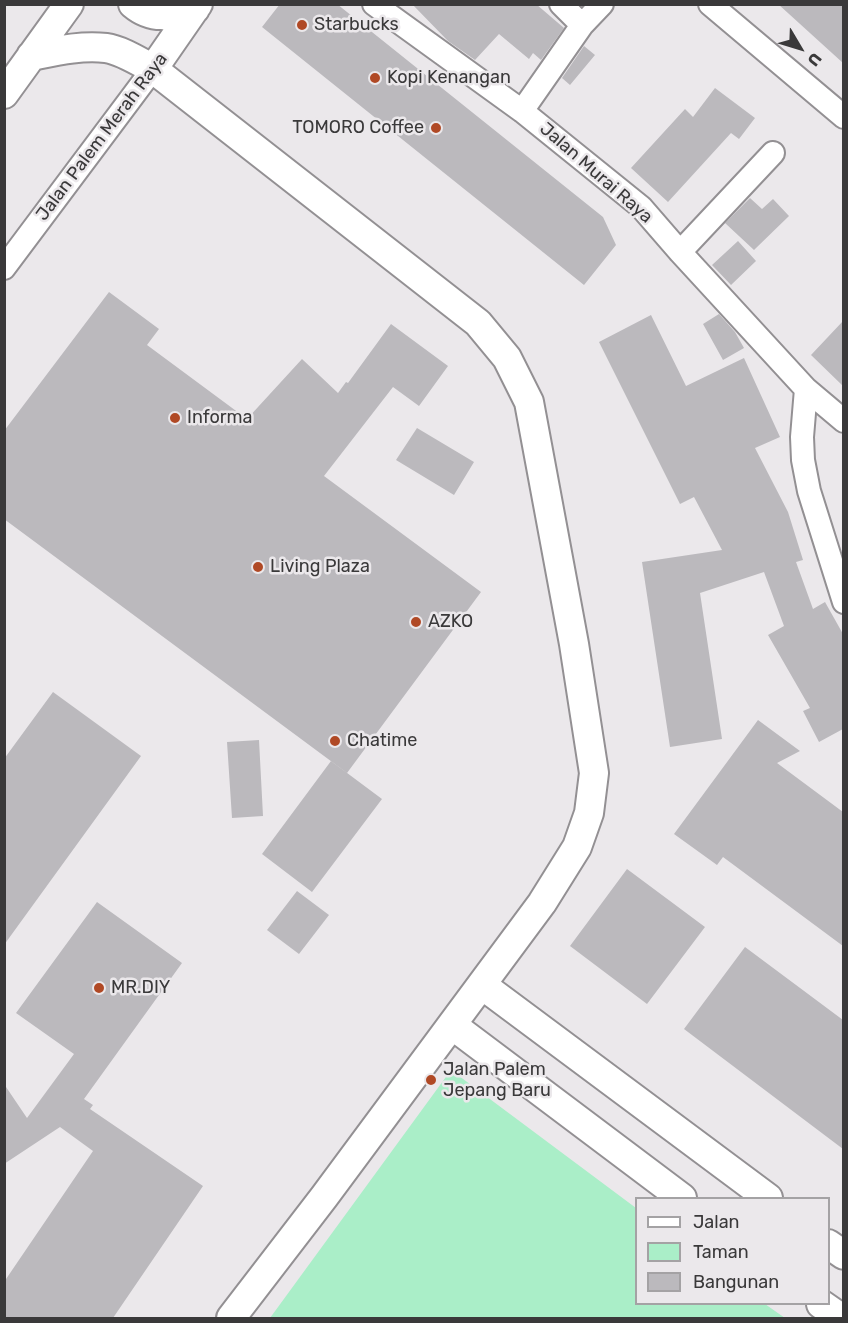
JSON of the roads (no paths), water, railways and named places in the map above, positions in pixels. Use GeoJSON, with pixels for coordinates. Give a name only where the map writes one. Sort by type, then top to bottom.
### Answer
{"type":"FeatureCollection","features":[{"type":"Feature","properties":{"kind":"street"},"geometry":{"type":"LineString","coordinates":[[4,94],[69,4]]}},
{"type":"Feature","properties":{"kind":"street"},"geometry":{"type":"LineString","coordinates":[[133,4],[152,15],[171,16],[197,7]]}},
{"type":"Feature","properties":{"kind":"street","name":"Jalan Murai Raya"},"geometry":{"type":"LineString","coordinates":[[374,4],[522,111],[641,207],[807,389],[843,421]]}},
{"type":"Feature","properties":{"kind":"street"},"geometry":{"type":"LineString","coordinates":[[561,4],[582,25]]}},
{"type":"Feature","properties":{"kind":"street"},"geometry":{"type":"LineString","coordinates":[[522,111],[582,25],[602,4]]}},
{"type":"Feature","properties":{"kind":"street"},"geometry":{"type":"LineString","coordinates":[[710,4],[843,117]]}},
{"type":"Feature","properties":{"kind":"street","name":"Jalan Palem Merah Raya"},"geometry":{"type":"LineString","coordinates":[[4,268],[197,7]]}},
{"type":"Feature","properties":{"kind":"street"},"geometry":{"type":"LineString","coordinates":[[31,56],[72,48],[107,48],[153,69],[478,323],[507,358],[529,402],[574,644],[594,773],[590,813],[577,846],[542,903],[231,1318]]}},
{"type":"Feature","properties":{"kind":"street"},"geometry":{"type":"LineString","coordinates":[[680,252],[773,153]]}},
{"type":"Feature","properties":{"kind":"street"},"geometry":{"type":"LineString","coordinates":[[807,389],[802,437],[803,460],[809,491],[843,602]]}},
{"type":"Feature","properties":{"kind":"street"},"geometry":{"type":"LineString","coordinates":[[482,984],[767,1197]]}},
{"type":"Feature","properties":{"kind":"street"},"geometry":{"type":"LineString","coordinates":[[452,1025],[681,1197]]}},
{"type":"Feature","properties":{"kind":"street"},"geometry":{"type":"LineString","coordinates":[[830,1245],[843,1255]]}},
{"type":"Feature","properties":{"kind":"street"},"geometry":{"type":"LineString","coordinates":[[822,1305],[841,1318]]}},
{"type":"Feature","properties":{"kind":"place","name":"Starbucks"},"geometry":{"type":"Point","coordinates":[302,25]}},
{"type":"Feature","properties":{"kind":"place","name":"Kopi Kenangan"},"geometry":{"type":"Point","coordinates":[375,78]}},
{"type":"Feature","properties":{"kind":"place","name":"TOMORO Coffee"},"geometry":{"type":"Point","coordinates":[436,128]}},
{"type":"Feature","properties":{"kind":"place","name":"Informa"},"geometry":{"type":"Point","coordinates":[175,418]}},
{"type":"Feature","properties":{"kind":"place","name":"Living Plaza"},"geometry":{"type":"Point","coordinates":[258,567]}},
{"type":"Feature","properties":{"kind":"place","name":"AZKO"},"geometry":{"type":"Point","coordinates":[416,622]}},
{"type":"Feature","properties":{"kind":"place","name":"Chatime"},"geometry":{"type":"Point","coordinates":[335,741]}},
{"type":"Feature","properties":{"kind":"place","name":"MR.DIY"},"geometry":{"type":"Point","coordinates":[99,988]}},
{"type":"Feature","properties":{"kind":"place","name":"Jalan Palem Jepang Baru"},"geometry":{"type":"Point","coordinates":[431,1080]}}]}
